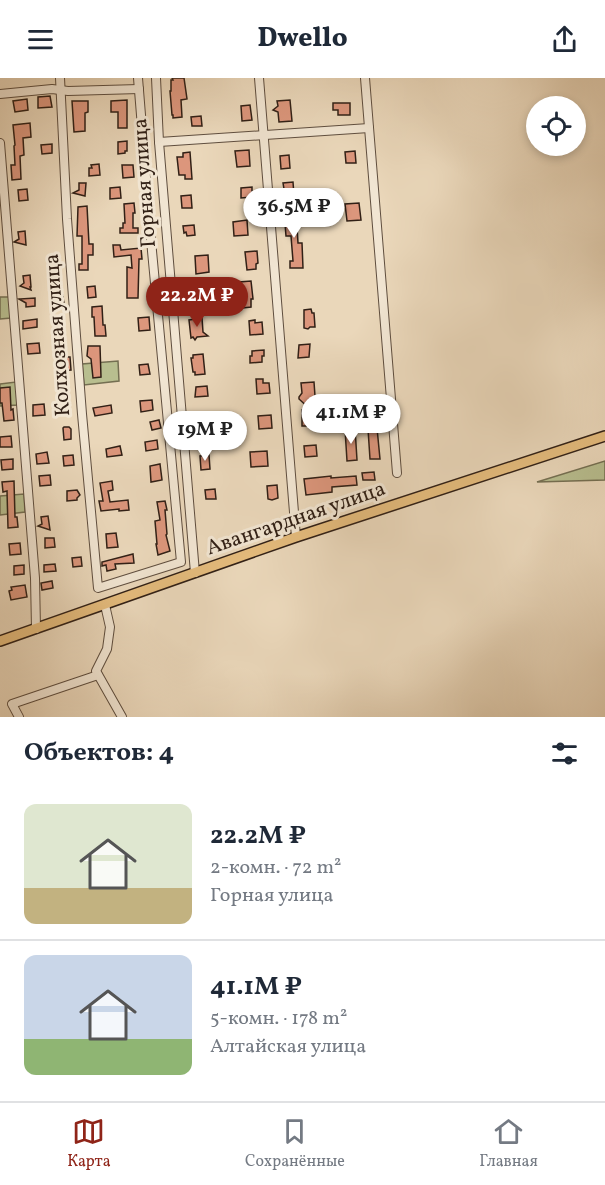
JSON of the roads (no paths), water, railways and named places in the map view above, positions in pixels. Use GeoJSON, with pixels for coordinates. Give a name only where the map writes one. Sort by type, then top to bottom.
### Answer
{"type":"FeatureCollection","features":[{"type":"Feature","properties":{"kind":"main road","name":"Авангардная улица"},"geometry":{"type":"LineString","coordinates":[[0,641],[296,537],[605,436]]}},
{"type":"Feature","properties":{"kind":"street","name":"Колхозная улица"},"geometry":{"type":"LineString","coordinates":[[60,78],[67,219],[98,588],[181,562],[139,89]]}},
{"type":"Feature","properties":{"kind":"street"},"geometry":{"type":"LineString","coordinates":[[0,94],[52,89],[68,91],[139,89],[138,78]]}},
{"type":"Feature","properties":{"kind":"street","name":"Горная улица"},"geometry":{"type":"LineString","coordinates":[[156,78],[159,142],[195,573]]}},
{"type":"Feature","properties":{"kind":"street"},"geometry":{"type":"LineString","coordinates":[[259,78],[296,537]]}},
{"type":"Feature","properties":{"kind":"street"},"geometry":{"type":"LineString","coordinates":[[365,78],[397,473]]}},
{"type":"Feature","properties":{"kind":"street"},"geometry":{"type":"LineString","coordinates":[[159,142],[369,128]]}},
{"type":"Feature","properties":{"kind":"street"},"geometry":{"type":"LineString","coordinates":[[0,143],[35,579],[36,628]]}},
{"type":"Feature","properties":{"kind":"street"},"geometry":{"type":"LineString","coordinates":[[105,605],[110,627],[107,649],[96,671],[122,717]]}},
{"type":"Feature","properties":{"kind":"street"},"geometry":{"type":"LineString","coordinates":[[19,717],[12,704],[98,675]]}}]}
